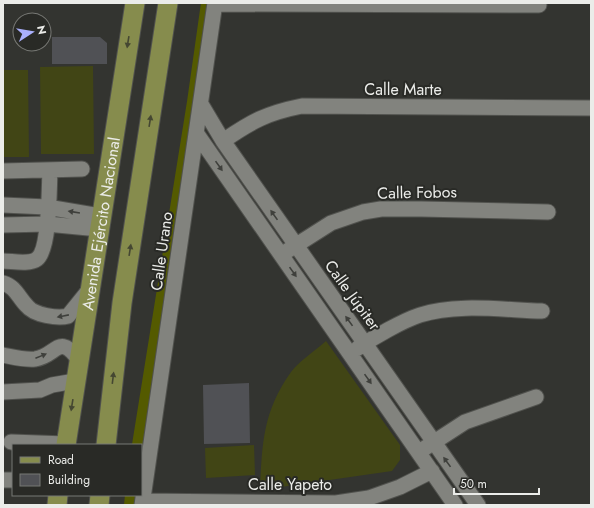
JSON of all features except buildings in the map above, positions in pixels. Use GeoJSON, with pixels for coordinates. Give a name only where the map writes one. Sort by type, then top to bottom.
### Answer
{"type":"FeatureCollection","features":[{"type":"Feature","properties":{"kind":"main road","name":"Avenida Ejército Nacional"},"geometry":{"type":"LineString","coordinates":[[66,444],[134,3]]}},
{"type":"Feature","properties":{"kind":"main road","name":"Avenida Ejército Nacional"},"geometry":{"type":"LineString","coordinates":[[106,444],[122,303],[168,3]]}},
{"type":"Feature","properties":{"kind":"street"},"geometry":{"type":"LineString","coordinates":[[215,4],[539,5]]}},
{"type":"Feature","properties":{"kind":"street","name":"Calle Urano"},"geometry":{"type":"LineString","coordinates":[[142,503],[215,4]]}},
{"type":"Feature","properties":{"kind":"street","name":"Calle Júpiter"},"geometry":{"type":"LineString","coordinates":[[201,104],[223,141],[478,505]]}},
{"type":"Feature","properties":{"kind":"street","name":"Calle Marte"},"geometry":{"type":"LineString","coordinates":[[223,141],[253,121],[277,112],[302,106],[591,108]]}},
{"type":"Feature","properties":{"kind":"street"},"geometry":{"type":"LineString","coordinates":[[197,134],[455,505]]}},
{"type":"Feature","properties":{"kind":"street"},"geometry":{"type":"LineString","coordinates":[[3,171],[82,169]]}},
{"type":"Feature","properties":{"kind":"street"},"geometry":{"type":"LineString","coordinates":[[3,261],[31,262],[37,259],[42,253],[47,224],[50,170]]}},
{"type":"Feature","properties":{"kind":"street"},"geometry":{"type":"LineString","coordinates":[[3,205],[47,207],[100,222]]}},
{"type":"Feature","properties":{"kind":"street","name":"Calle Fobos"},"geometry":{"type":"LineString","coordinates":[[282,255],[295,245],[342,219],[363,212],[381,209],[548,212]]}},
{"type":"Feature","properties":{"kind":"street"},"geometry":{"type":"LineString","coordinates":[[3,225],[100,222]]}},
{"type":"Feature","properties":{"kind":"street"},"geometry":{"type":"LineString","coordinates":[[3,283],[10,285],[15,290],[29,309],[54,318],[68,316],[89,290]]}},
{"type":"Feature","properties":{"kind":"street"},"geometry":{"type":"LineString","coordinates":[[350,353],[365,343],[419,315],[451,309],[542,311]]}},
{"type":"Feature","properties":{"kind":"street"},"geometry":{"type":"LineString","coordinates":[[3,355],[34,359],[43,356],[57,346],[62,345],[71,349],[78,360]]}},
{"type":"Feature","properties":{"kind":"street"},"geometry":{"type":"LineString","coordinates":[[3,392],[40,390],[52,385],[75,381]]}},
{"type":"Feature","properties":{"kind":"street"},"geometry":{"type":"LineString","coordinates":[[419,452],[454,427],[478,416],[536,397]]}},
{"type":"Feature","properties":{"kind":"street"},"geometry":{"type":"LineString","coordinates":[[11,442],[48,444]]}},
{"type":"Feature","properties":{"kind":"street","name":"Calle Yapeto"},"geometry":{"type":"LineString","coordinates":[[142,503],[336,503],[369,498],[400,487],[432,471]]}},
{"type":"Feature","properties":{"kind":"green space"},"geometry":{"type":"Polygon","coordinates":[[[93,66],[94,154],[41,154],[40,67],[93,66]]]}},
{"type":"Feature","properties":{"kind":"green space"},"geometry":{"type":"Polygon","coordinates":[[[3,70],[28,70],[29,157],[3,157],[3,70]]]}},
{"type":"Feature","properties":{"kind":"green space"},"geometry":{"type":"Polygon","coordinates":[[[326,341],[400,445],[400,460],[392,471],[260,490],[263,443],[269,414],[275,400],[294,368],[326,341]]]}},
{"type":"Feature","properties":{"kind":"green space"},"geometry":{"type":"Polygon","coordinates":[[[254,445],[255,475],[206,478],[205,448],[254,445]]]}},
{"type":"Feature","properties":{"kind":"waterway"},"geometry":{"type":"LineString","coordinates":[[138,444],[193,102],[207,3]]}},
{"type":"Feature","properties":{"kind":"waterway"},"geometry":{"type":"LineString","coordinates":[[130,505],[131,496]]}}]}
